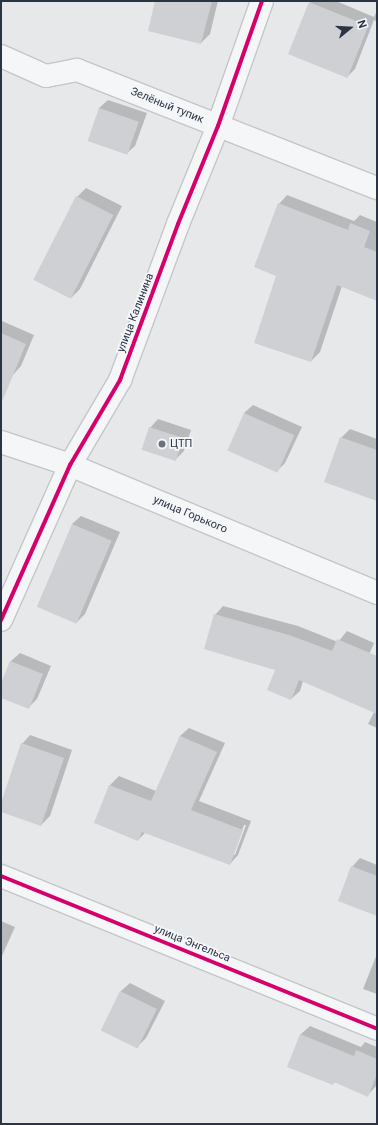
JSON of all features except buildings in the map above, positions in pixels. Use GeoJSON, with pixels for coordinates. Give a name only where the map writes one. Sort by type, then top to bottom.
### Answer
{"type":"FeatureCollection","features":[{"type":"Feature","properties":{"kind":"street","name":"улица Калинина"},"geometry":{"type":"LineString","coordinates":[[1,620],[70,465],[120,380],[178,224],[218,126],[262,1]]}},
{"type":"Feature","properties":{"kind":"street","name":"Зелёный тупик"},"geometry":{"type":"LineString","coordinates":[[1,56],[46,76],[77,70],[377,188]]}},
{"type":"Feature","properties":{"kind":"street","name":"улица Горького"},"geometry":{"type":"LineString","coordinates":[[1,442],[70,465],[377,593]]}},
{"type":"Feature","properties":{"kind":"street","name":"улица Энгельса"},"geometry":{"type":"LineString","coordinates":[[1,876],[377,1029]]}},
{"type":"Feature","properties":{"kind":"cycle path"},"geometry":{"type":"LineString","coordinates":[[1,620],[70,465],[120,380],[178,224],[218,126],[262,1]]}},
{"type":"Feature","properties":{"kind":"cycle path"},"geometry":{"type":"LineString","coordinates":[[1,876],[377,1029]]}},
{"type":"Feature","properties":{"kind":"place","name":"ЦТП"},"geometry":{"type":"Point","coordinates":[162,444]}}]}
